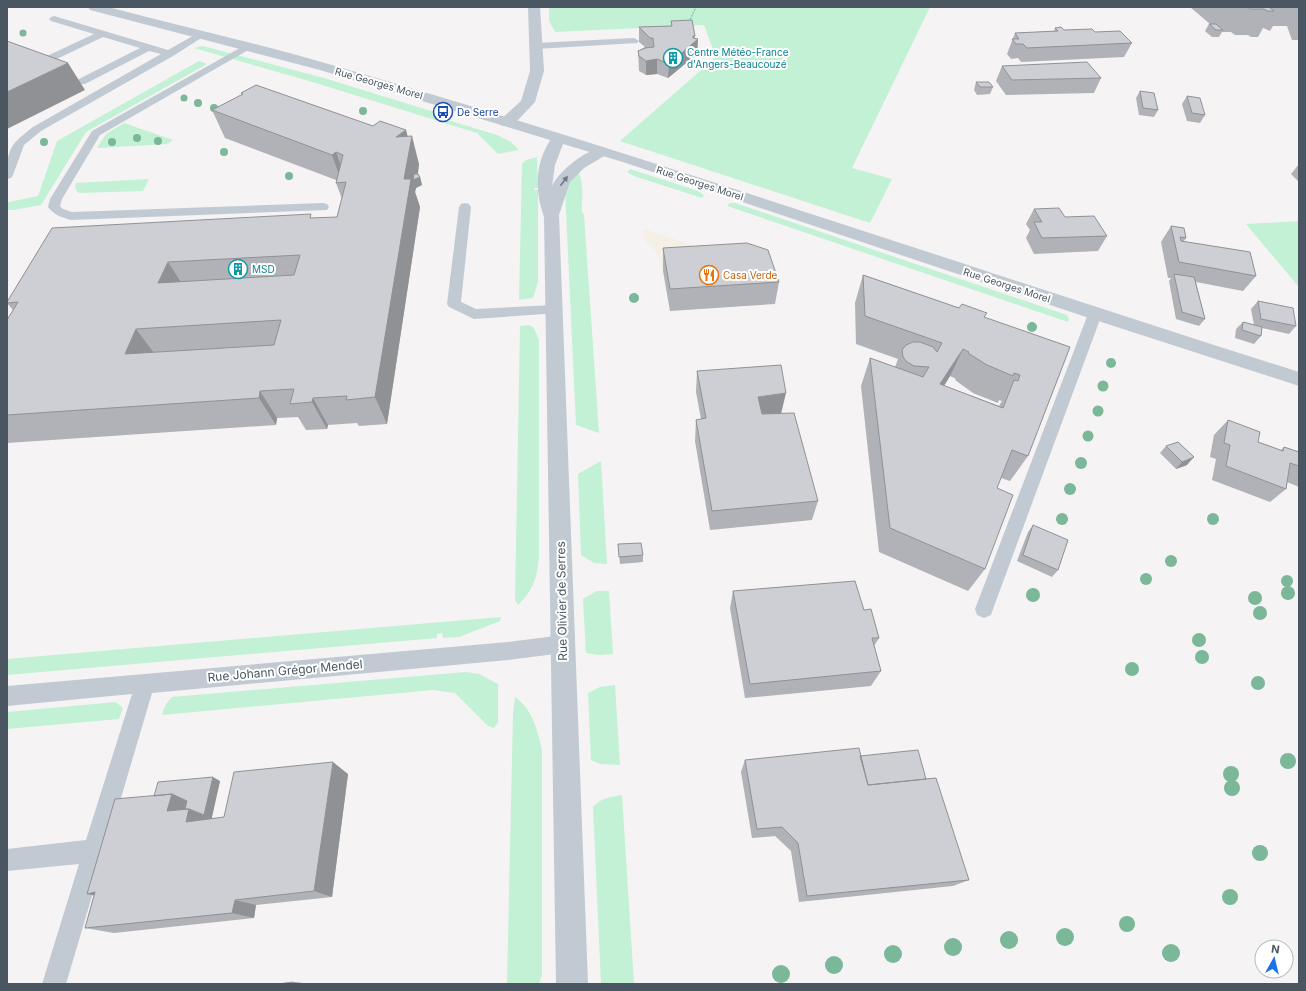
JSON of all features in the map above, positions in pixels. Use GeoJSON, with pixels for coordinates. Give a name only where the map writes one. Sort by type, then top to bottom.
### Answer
{"type":"FeatureCollection","features":[{"type":"Feature","properties":{"kind":"street","name":"Rue Georges Morel"},"geometry":{"type":"LineString","coordinates":[[94,7],[323,66],[450,104],[1299,379]]}},
{"type":"Feature","properties":{"kind":"street"},"geometry":{"type":"LineString","coordinates":[[505,122],[513,117],[528,102],[537,71],[534,7]]}},
{"type":"Feature","properties":{"kind":"street","name":"Rue Olivier de Serres"},"geometry":{"type":"LineString","coordinates":[[558,139],[549,159],[545,192],[552,217],[572,984]]}},
{"type":"Feature","properties":{"kind":"street","name":"Rue Olivier de Serres"},"geometry":{"type":"LineString","coordinates":[[552,217],[560,185],[564,179],[576,168],[601,152]]}},
{"type":"Feature","properties":{"kind":"lane"},"geometry":{"type":"LineString","coordinates":[[54,19],[170,54]]}},
{"type":"Feature","properties":{"kind":"lane"},"geometry":{"type":"LineString","coordinates":[[36,65],[102,34]]}},
{"type":"Feature","properties":{"kind":"lane"},"geometry":{"type":"LineString","coordinates":[[7,175],[19,143],[38,129],[201,35]]}},
{"type":"Feature","properties":{"kind":"lane"},"geometry":{"type":"LineString","coordinates":[[536,46],[634,41]]}},
{"type":"Feature","properties":{"kind":"lane"},"geometry":{"type":"LineString","coordinates":[[247,47],[96,133],[56,199],[54,207],[59,212],[71,216],[323,207]]}},
{"type":"Feature","properties":{"kind":"lane"},"geometry":{"type":"LineString","coordinates":[[81,82],[147,48]]}},
{"type":"Feature","properties":{"kind":"lane"},"geometry":{"type":"LineString","coordinates":[[465,207],[454,304],[474,314],[554,310]]}},
{"type":"Feature","properties":{"kind":"lane"},"geometry":{"type":"LineString","coordinates":[[984,609],[1095,314]]}},
{"type":"Feature","properties":{"kind":"lane","name":"Rue Johann Grégor Mendel"},"geometry":{"type":"LineString","coordinates":[[7,696],[492,652],[563,644]]}},
{"type":"Feature","properties":{"kind":"lane"},"geometry":{"type":"LineString","coordinates":[[54,984],[145,684]]}},
{"type":"Feature","properties":{"kind":"lane"},"geometry":{"type":"LineString","coordinates":[[7,860],[94,851]]}},
{"type":"Feature","properties":{"kind":"path"},"geometry":{"type":"LineString","coordinates":[[688,23],[696,7]]}},
{"type":"Feature","properties":{"kind":"green space"},"geometry":{"type":"Polygon","coordinates":[[[549,7],[930,7],[852,168],[892,179],[870,223],[620,141],[716,57],[704,25],[555,32],[549,21],[549,7]]]}},
{"type":"Feature","properties":{"kind":"green space"},"geometry":{"type":"Polygon","coordinates":[[[203,46],[324,78],[444,115],[441,118],[497,135],[511,142],[519,150],[498,154],[477,133],[309,81],[194,48],[203,46]]]}},
{"type":"Feature","properties":{"kind":"green space"},"geometry":{"type":"Polygon","coordinates":[[[199,61],[207,64],[86,132],[41,205],[7,210],[7,204],[9,202],[38,196],[57,141],[199,61]]]}},
{"type":"Feature","properties":{"kind":"green space"},"geometry":{"type":"Polygon","coordinates":[[[124,123],[173,140],[168,144],[97,148],[106,134],[124,123]]]}},
{"type":"Feature","properties":{"kind":"green space"},"geometry":{"type":"Polygon","coordinates":[[[537,157],[538,188],[534,188],[535,190],[538,190],[538,282],[533,298],[519,300],[522,164],[526,160],[537,157]]]}},
{"type":"Feature","properties":{"kind":"green space"},"geometry":{"type":"Polygon","coordinates":[[[630,169],[698,191],[704,195],[702,198],[634,176],[627,172],[630,169]]]}},
{"type":"Feature","properties":{"kind":"green space"},"geometry":{"type":"Polygon","coordinates":[[[579,173],[582,189],[582,212],[584,215],[599,433],[576,425],[565,189],[568,189],[568,187],[566,187],[567,183],[579,173]]]}},
{"type":"Feature","properties":{"kind":"green space"},"geometry":{"type":"Polygon","coordinates":[[[149,179],[143,191],[79,193],[75,188],[76,183],[149,179]]]}},
{"type":"Feature","properties":{"kind":"green space"},"geometry":{"type":"Polygon","coordinates":[[[730,203],[735,203],[1067,315],[1069,319],[1068,322],[727,206],[730,203]]]}},
{"type":"Feature","properties":{"kind":"green space"},"geometry":{"type":"Polygon","coordinates":[[[1299,221],[1299,287],[1246,224],[1299,221]]]}},
{"type":"Feature","properties":{"kind":"green space"},"geometry":{"type":"Polygon","coordinates":[[[529,325],[534,328],[539,340],[539,556],[534,583],[528,594],[518,605],[515,600],[520,326],[529,325]]]}},
{"type":"Feature","properties":{"kind":"green space"},"geometry":{"type":"Polygon","coordinates":[[[601,461],[607,564],[594,563],[581,555],[578,474],[601,461]]]}},
{"type":"Feature","properties":{"kind":"green space"},"geometry":{"type":"Polygon","coordinates":[[[597,591],[609,591],[613,654],[599,655],[586,653],[583,599],[597,591]]]}},
{"type":"Feature","properties":{"kind":"green space"},"geometry":{"type":"Polygon","coordinates":[[[501,617],[500,621],[459,637],[443,638],[442,633],[437,634],[437,638],[7,675],[7,659],[501,617]]]}},
{"type":"Feature","properties":{"kind":"green space"},"geometry":{"type":"Polygon","coordinates":[[[466,672],[479,674],[498,684],[498,722],[494,728],[488,726],[455,693],[433,690],[162,715],[166,704],[172,697],[466,672]]]}},
{"type":"Feature","properties":{"kind":"green space"},"geometry":{"type":"Polygon","coordinates":[[[615,685],[620,765],[600,764],[591,760],[588,693],[600,687],[615,685]]]}},
{"type":"Feature","properties":{"kind":"green space"},"geometry":{"type":"Polygon","coordinates":[[[515,697],[530,714],[536,727],[542,750],[542,975],[539,984],[507,984],[513,713],[515,697]]]}},
{"type":"Feature","properties":{"kind":"green space"},"geometry":{"type":"Polygon","coordinates":[[[116,702],[123,708],[119,719],[7,729],[7,712],[116,702]]]}},
{"type":"Feature","properties":{"kind":"green space"},"geometry":{"type":"Polygon","coordinates":[[[622,795],[634,984],[601,984],[593,807],[610,797],[622,795]]]}},
{"type":"Feature","properties":{"kind":"sand"},"geometry":{"type":"Polygon","coordinates":[[[644,229],[701,248],[707,267],[662,269],[658,255],[645,240],[643,233],[644,229]]]}},
{"type":"Feature","properties":{"kind":"building"},"geometry":{"type":"Polygon","coordinates":[[[1248,7],[1269,7],[1274,11],[1250,9],[1248,7]]]}},
{"type":"Feature","properties":{"kind":"building"},"geometry":{"type":"Polygon","coordinates":[[[692,20],[695,36],[693,36],[693,38],[698,39],[669,64],[657,59],[646,61],[639,56],[638,51],[645,48],[654,47],[653,38],[650,38],[639,27],[672,26],[671,21],[692,20]]]}},
{"type":"Feature","properties":{"kind":"building"},"geometry":{"type":"Polygon","coordinates":[[[1209,24],[1216,24],[1223,30],[1216,30],[1209,24]]]}},
{"type":"Feature","properties":{"kind":"building"},"geometry":{"type":"Polygon","coordinates":[[[1061,27],[1064,30],[1092,29],[1095,32],[1120,31],[1132,43],[1027,48],[1023,44],[1016,44],[1012,39],[1019,39],[1015,33],[1058,31],[1055,28],[1061,27]]]}},
{"type":"Feature","properties":{"kind":"building"},"geometry":{"type":"Polygon","coordinates":[[[7,41],[68,63],[7,92],[7,41]]]}},
{"type":"Feature","properties":{"kind":"building"},"geometry":{"type":"Polygon","coordinates":[[[1087,62],[1101,78],[1012,80],[1002,66],[1087,62]]]}},
{"type":"Feature","properties":{"kind":"building"},"geometry":{"type":"Polygon","coordinates":[[[976,82],[989,82],[993,87],[980,87],[976,82]]]}},
{"type":"Feature","properties":{"kind":"building","name":"MSD"},"geometry":{"type":"Polygon","coordinates":[[[256,85],[373,126],[380,121],[406,130],[396,137],[412,136],[404,179],[411,179],[375,397],[346,400],[347,396],[313,398],[312,402],[290,404],[294,389],[260,391],[259,398],[7,415],[7,320],[18,302],[7,302],[52,228],[311,214],[310,218],[337,217],[346,182],[336,183],[343,155],[336,152],[332,155],[212,110],[243,94],[241,93],[256,85]],[[300,255],[168,262],[158,283],[294,275],[300,255]],[[281,320],[136,329],[125,354],[274,345],[281,320]]]}},
{"type":"Feature","properties":{"kind":"building"},"geometry":{"type":"Polygon","coordinates":[[[1140,91],[1154,93],[1158,110],[1143,108],[1140,91]]]}},
{"type":"Feature","properties":{"kind":"building"},"geometry":{"type":"Polygon","coordinates":[[[1187,96],[1200,98],[1205,115],[1192,113],[1187,96]]]}},
{"type":"Feature","properties":{"kind":"building"},"geometry":{"type":"Polygon","coordinates":[[[414,174],[418,174],[420,177],[413,180],[414,174]]]}},
{"type":"Feature","properties":{"kind":"building"},"geometry":{"type":"Polygon","coordinates":[[[1059,208],[1065,217],[1094,216],[1107,236],[1042,238],[1034,222],[1042,222],[1034,209],[1059,208]]]}},
{"type":"Feature","properties":{"kind":"building"},"geometry":{"type":"Polygon","coordinates":[[[1171,226],[1184,228],[1186,238],[1180,237],[1181,241],[1250,252],[1256,276],[1179,262],[1171,226]]]}},
{"type":"Feature","properties":{"kind":"building"},"geometry":{"type":"Polygon","coordinates":[[[747,243],[768,250],[779,282],[670,289],[663,248],[747,243]]]}},
{"type":"Feature","properties":{"kind":"building"},"geometry":{"type":"Polygon","coordinates":[[[1174,274],[1194,277],[1205,319],[1182,312],[1174,274]]]}},
{"type":"Feature","properties":{"kind":"building"},"geometry":{"type":"Polygon","coordinates":[[[863,275],[959,308],[962,304],[987,313],[984,317],[1070,347],[1028,456],[1012,450],[997,488],[1013,495],[985,569],[890,528],[870,358],[923,377],[929,367],[914,366],[907,362],[903,357],[902,350],[906,345],[913,342],[920,342],[933,347],[937,352],[942,343],[865,316],[863,275]],[[963,349],[940,384],[1003,408],[1014,380],[1018,381],[1020,375],[1014,373],[1013,376],[987,365],[968,353],[969,352],[963,349]]]}},
{"type":"Feature","properties":{"kind":"building"},"geometry":{"type":"Polygon","coordinates":[[[1258,301],[1293,308],[1296,326],[1261,319],[1258,301]]]}},
{"type":"Feature","properties":{"kind":"building"},"geometry":{"type":"Polygon","coordinates":[[[1243,322],[1262,327],[1261,336],[1242,330],[1243,322]]]}},
{"type":"Feature","properties":{"kind":"building"},"geometry":{"type":"Polygon","coordinates":[[[781,365],[786,393],[758,397],[762,414],[794,413],[818,501],[712,511],[696,420],[706,418],[697,371],[781,365]]]}},
{"type":"Feature","properties":{"kind":"building"},"geometry":{"type":"Polygon","coordinates":[[[1228,420],[1260,432],[1258,442],[1283,451],[1284,447],[1299,452],[1299,466],[1290,463],[1286,489],[1226,466],[1230,445],[1224,443],[1228,420]]]}},
{"type":"Feature","properties":{"kind":"building"},"geometry":{"type":"Polygon","coordinates":[[[1178,442],[1194,457],[1182,462],[1166,446],[1178,442]]]}},
{"type":"Feature","properties":{"kind":"building"},"geometry":{"type":"Polygon","coordinates":[[[1033,525],[1068,540],[1058,570],[1023,555],[1033,525]]]}},
{"type":"Feature","properties":{"kind":"building"},"geometry":{"type":"Polygon","coordinates":[[[641,543],[643,555],[619,557],[618,544],[641,543]]]}},
{"type":"Feature","properties":{"kind":"building"},"geometry":{"type":"Polygon","coordinates":[[[855,581],[864,610],[871,609],[879,638],[872,638],[881,671],[750,684],[733,591],[855,581]]]}},
{"type":"Feature","properties":{"kind":"building"},"geometry":{"type":"Polygon","coordinates":[[[859,748],[868,785],[936,778],[969,880],[807,896],[798,843],[782,827],[757,829],[745,760],[859,748]]]}},
{"type":"Feature","properties":{"kind":"building"},"geometry":{"type":"Polygon","coordinates":[[[918,750],[926,779],[868,785],[860,756],[918,750]]]}},
{"type":"Feature","properties":{"kind":"building"},"geometry":{"type":"Polygon","coordinates":[[[333,762],[314,891],[235,900],[232,913],[85,928],[95,892],[87,894],[115,799],[172,794],[167,811],[189,809],[186,822],[224,817],[234,772],[333,762]]]}},
{"type":"Feature","properties":{"kind":"building"},"geometry":{"type":"Polygon","coordinates":[[[213,777],[204,815],[189,809],[185,809],[187,801],[172,794],[154,796],[158,782],[213,777]]]}},
{"type":"Feature","properties":{"kind":"building"},"geometry":{"type":"Polygon","coordinates":[[[293,982],[293,984],[278,984],[293,982]]]}},
{"type":"Feature","properties":{"kind":"place","name":"Centre Météo-France d'Angers-Beaucouzé"},"geometry":{"type":"Point","coordinates":[673,58]}},
{"type":"Feature","properties":{"kind":"place","name":"De Serre"},"geometry":{"type":"Point","coordinates":[443,112]}},
{"type":"Feature","properties":{"kind":"place","name":"MSD"},"geometry":{"type":"Point","coordinates":[238,269]}},
{"type":"Feature","properties":{"kind":"place","name":"Casa Verde"},"geometry":{"type":"Point","coordinates":[709,275]}}]}
